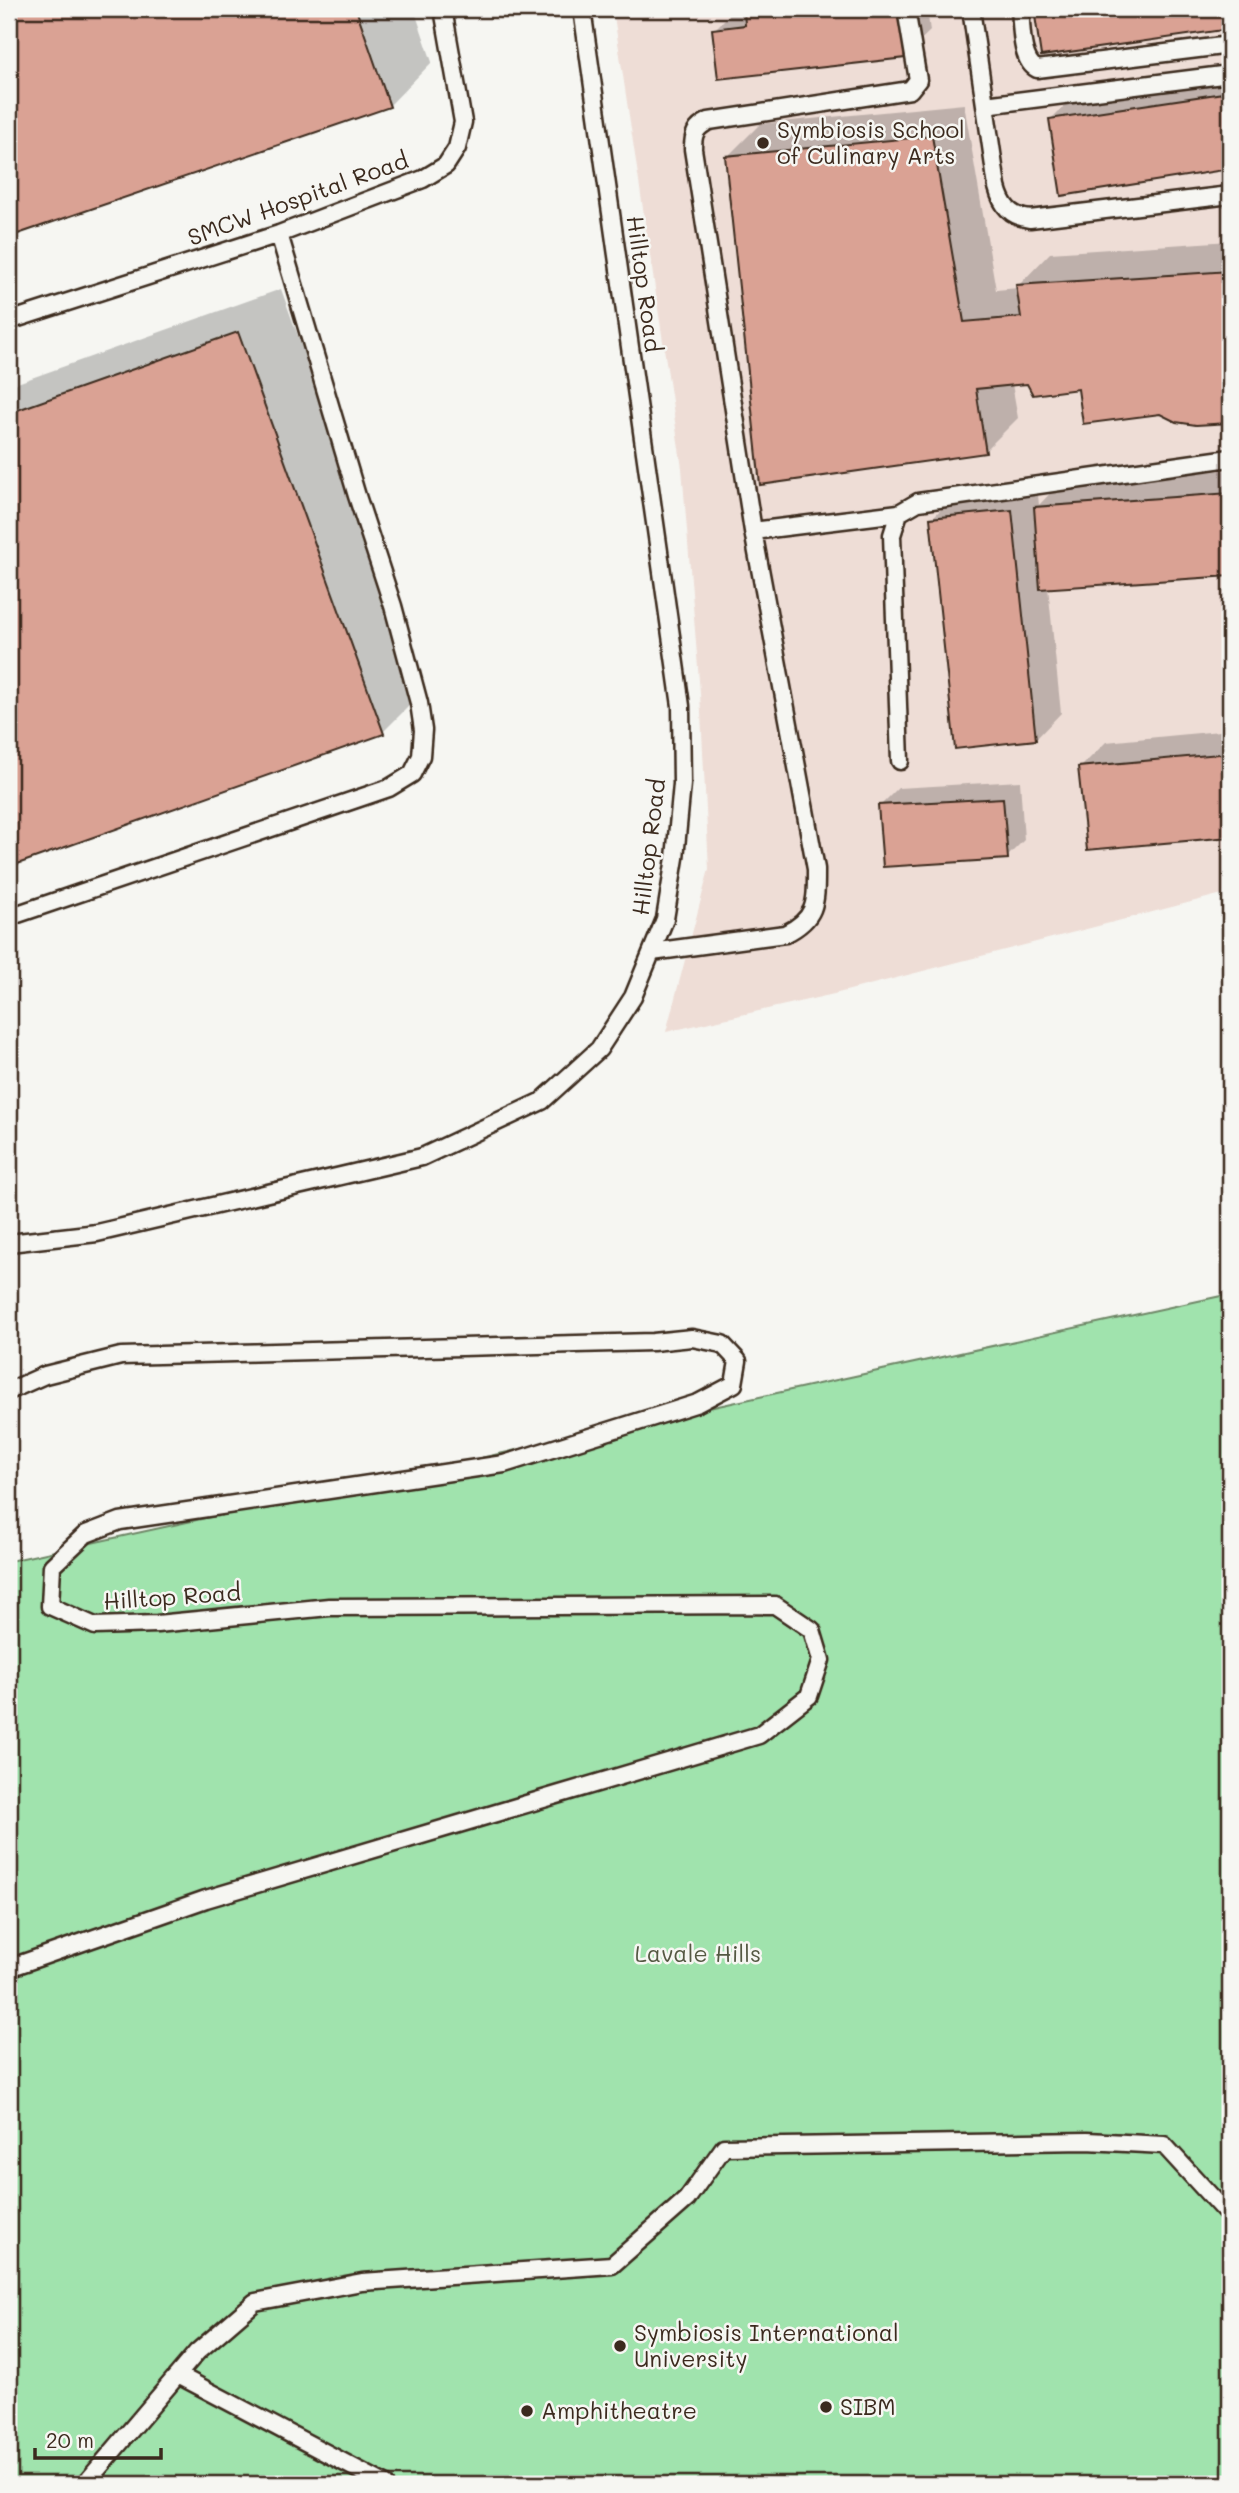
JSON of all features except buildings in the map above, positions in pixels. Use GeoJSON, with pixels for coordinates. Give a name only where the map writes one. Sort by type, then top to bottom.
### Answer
{"type":"FeatureCollection","features":[{"type":"Feature","properties":{"kind":"lane","name":"SMCW Hospital Road"},"geometry":{"type":"LineString","coordinates":[[9,321],[279,234],[423,179],[446,165],[457,148],[463,122],[443,9]]}},
{"type":"Feature","properties":{"kind":"lane","name":"Hilltop Road"},"geometry":{"type":"LineString","coordinates":[[9,1243],[97,1233],[422,1157],[542,1101],[599,1049],[634,997],[665,919],[675,858],[682,784],[681,706],[582,9]]}},
{"type":"Feature","properties":{"kind":"lane"},"geometry":{"type":"LineString","coordinates":[[652,952],[785,934],[802,926],[812,914],[816,893],[816,869],[752,531],[693,136],[698,126],[709,121],[909,90],[918,80],[906,9]]}},
{"type":"Feature","properties":{"kind":"lane"},"geometry":{"type":"LineString","coordinates":[[971,9],[1000,200],[1007,210],[1018,217],[1030,219],[1230,195]]}},
{"type":"Feature","properties":{"kind":"lane"},"geometry":{"type":"LineString","coordinates":[[1020,9],[1027,59],[1032,67],[1037,69],[1230,45]]}},
{"type":"Feature","properties":{"kind":"lane"},"geometry":{"type":"LineString","coordinates":[[985,105],[1230,74]]}},
{"type":"Feature","properties":{"kind":"lane"},"geometry":{"type":"LineString","coordinates":[[9,917],[390,788],[412,774],[421,756],[423,730],[419,703],[393,606],[356,496],[279,234]]}},
{"type":"Feature","properties":{"kind":"lane"},"geometry":{"type":"LineString","coordinates":[[752,531],[899,513],[918,502],[1230,458]]}},
{"type":"Feature","properties":{"kind":"lane"},"geometry":{"type":"LineString","coordinates":[[899,513],[892,535],[900,761]]}},
{"type":"Feature","properties":{"kind":"lane","name":"Hilltop Road"},"geometry":{"type":"LineString","coordinates":[[9,1391],[45,1376],[121,1356],[653,1342],[692,1338],[722,1344],[738,1361],[734,1384],[698,1403],[504,1464],[120,1521],[86,1534],[52,1566],[50,1606],[95,1626],[157,1624],[328,1607],[775,1605],[812,1630],[821,1660],[809,1696],[759,1735],[206,1899],[9,1969]]}},
{"type":"Feature","properties":{"kind":"lane"},"geometry":{"type":"LineString","coordinates":[[85,2484],[197,2352],[255,2302],[362,2282],[612,2265],[687,2199],[724,2147],[1087,2140],[1164,2145],[1230,2217]]}},
{"type":"Feature","properties":{"kind":"lane"},"geometry":{"type":"LineString","coordinates":[[178,2375],[385,2484]]}},
{"type":"Feature","properties":{"kind":"shaded area"},"geometry":{"type":"Polygon","coordinates":[[[613,9],[1230,9],[1230,892],[834,994],[666,1032],[709,869],[700,693],[682,468],[613,9]]]}},
{"type":"Feature","properties":{"kind":"green space","name":"Lavale Hills"},"geometry":{"type":"Polygon","coordinates":[[[1230,1294],[1230,2484],[9,2484],[9,1561],[1230,1294]]]}},
{"type":"Feature","properties":{"kind":"place","name":"Symbiosis School of Culinary Arts"},"geometry":{"type":"Point","coordinates":[763,143]}},
{"type":"Feature","properties":{"kind":"place","name":"Symbiosis International University"},"geometry":{"type":"Point","coordinates":[620,2346]}},
{"type":"Feature","properties":{"kind":"place","name":"SIBM"},"geometry":{"type":"Point","coordinates":[826,2407]}},
{"type":"Feature","properties":{"kind":"place","name":"Amphitheatre"},"geometry":{"type":"Point","coordinates":[527,2411]}}]}
